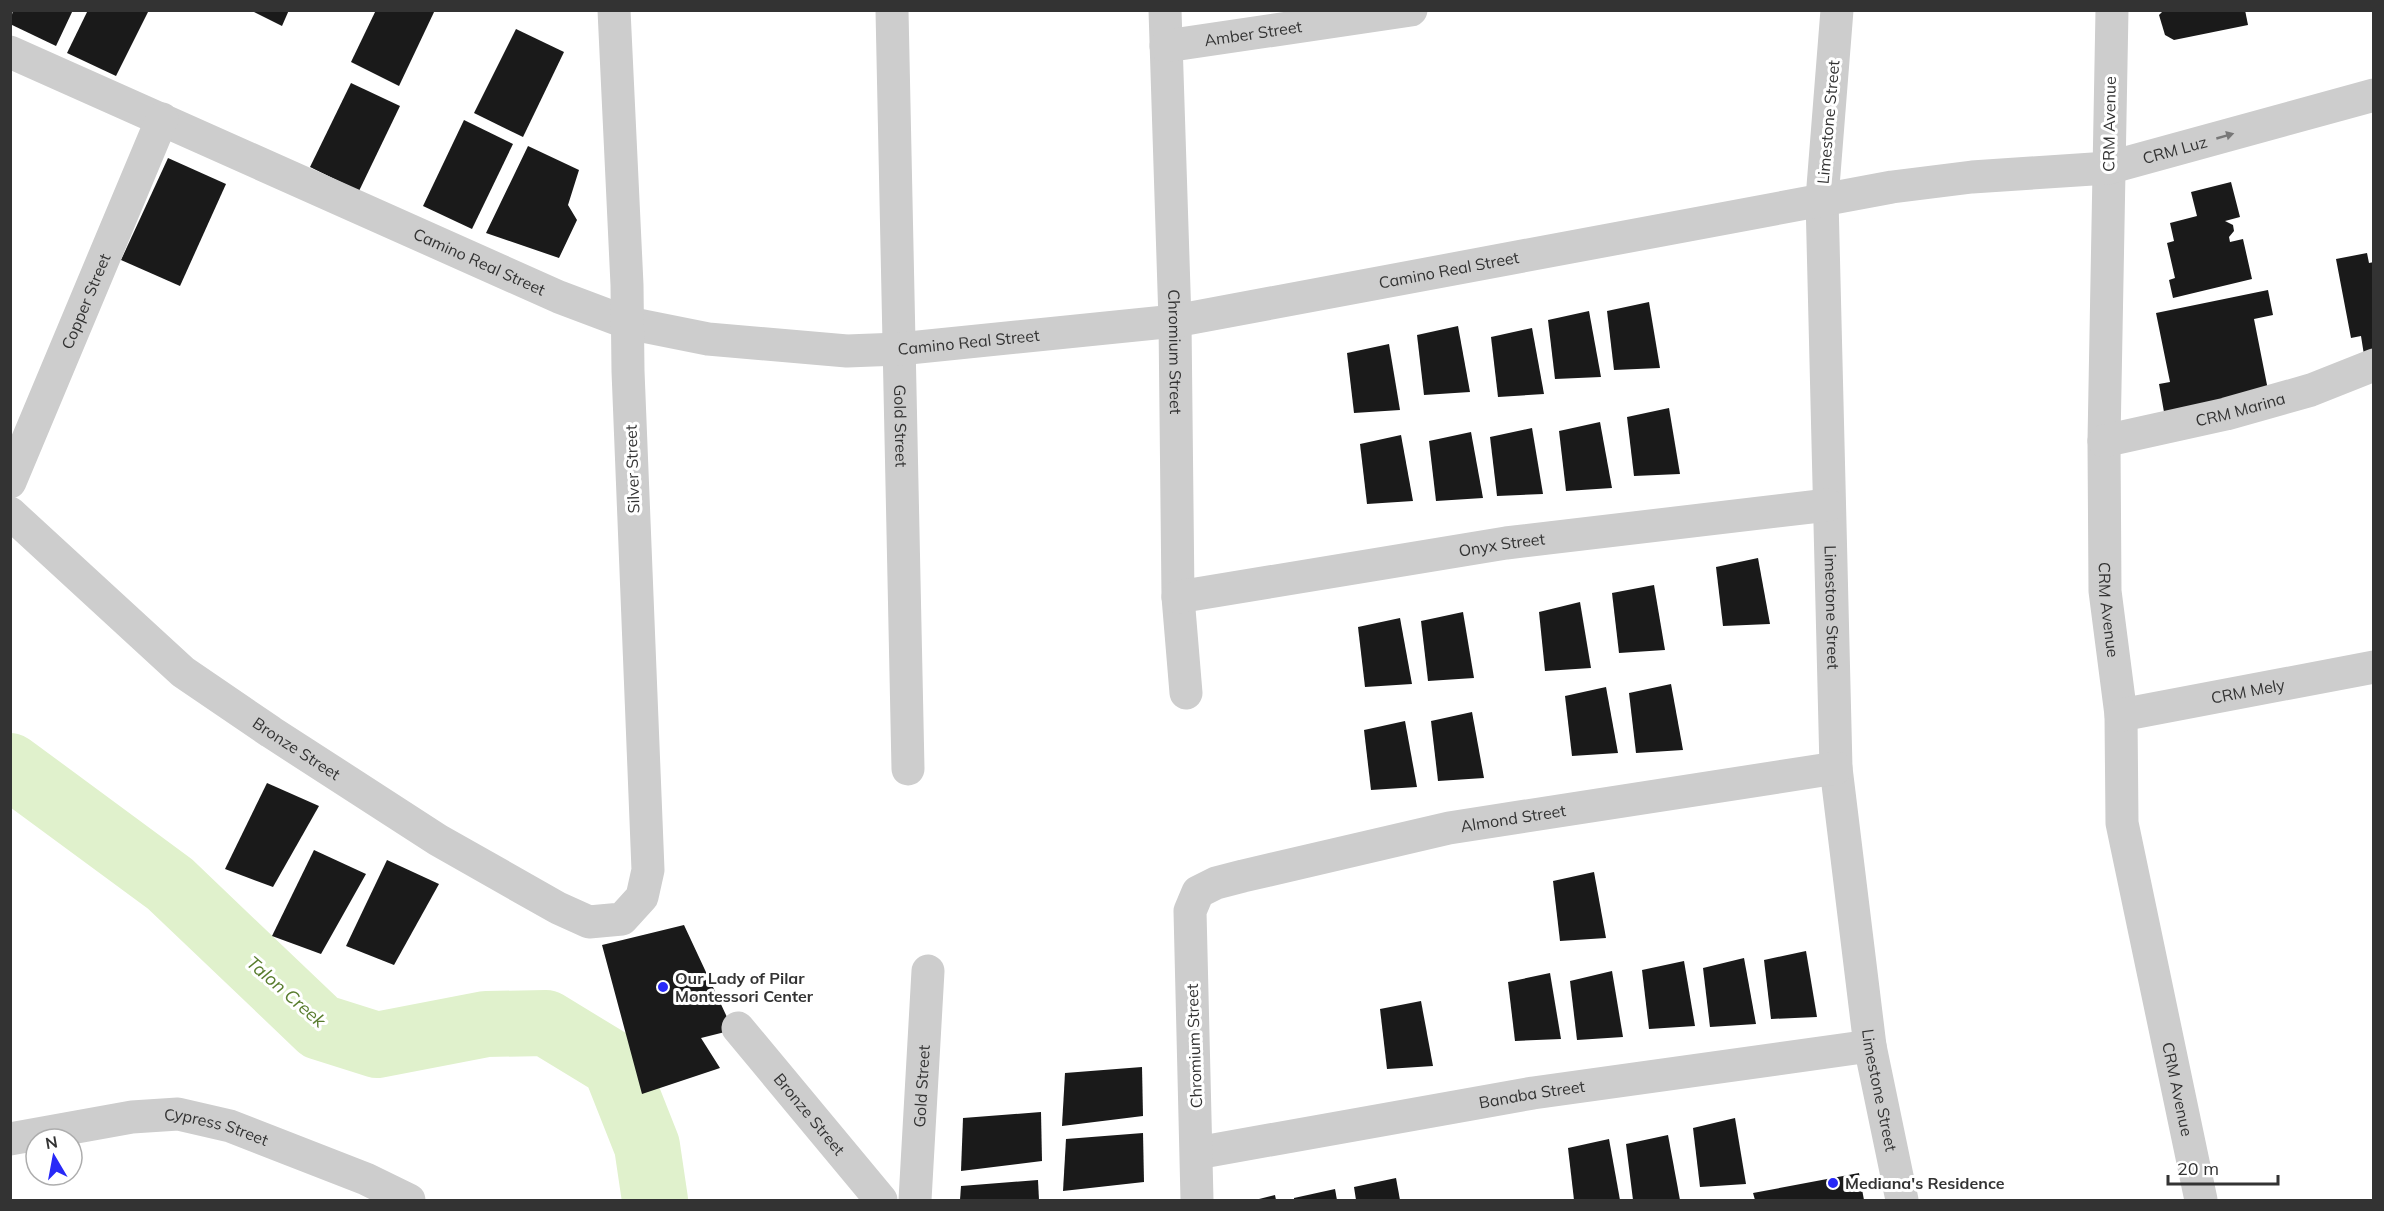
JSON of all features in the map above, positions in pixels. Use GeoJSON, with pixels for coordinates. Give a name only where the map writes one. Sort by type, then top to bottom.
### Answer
{"type":"FeatureCollection","features":[{"type":"Feature","properties":{"kind":"street","name":"Gold Street"},"geometry":{"type":"LineString","coordinates":[[892,10],[908,769]]}},
{"type":"Feature","properties":{"kind":"street","name":"Chromium Street"},"geometry":{"type":"LineString","coordinates":[[1165,10],[1175,321],[1178,597],[1186,693]]}},
{"type":"Feature","properties":{"kind":"street","name":"Amber Street"},"geometry":{"type":"LineString","coordinates":[[1166,46],[1412,10]]}},
{"type":"Feature","properties":{"kind":"street","name":"Limestone Street"},"geometry":{"type":"LineString","coordinates":[[1837,10],[1822,199],[1836,768],[1870,1046],[1902,1200]]}},
{"type":"Feature","properties":{"kind":"street","name":"CRM Avenue"},"geometry":{"type":"LineString","coordinates":[[2112,10],[2104,441],[2105,591],[2121,716],[2122,823],[2200,1200]]}},
{"type":"Feature","properties":{"kind":"street","name":"Silver Street"},"geometry":{"type":"LineString","coordinates":[[606,14],[628,323],[648,870],[642,897],[622,919]]}},
{"type":"Feature","properties":{"kind":"street","name":"Camino Real Street"},"geometry":{"type":"LineString","coordinates":[[10,52],[559,297],[628,323],[708,339],[847,351],[899,349],[1175,321],[1822,199],[1972,177]]}},
{"type":"Feature","properties":{"kind":"street","name":"CRM Luz"},"geometry":{"type":"LineString","coordinates":[[1972,177],[2108,168],[2373,95]]}},
{"type":"Feature","properties":{"kind":"street","name":"Copper Street"},"geometry":{"type":"LineString","coordinates":[[10,482],[162,119]]}},
{"type":"Feature","properties":{"kind":"street","name":"CRM Marina"},"geometry":{"type":"LineString","coordinates":[[2104,441],[2226,414],[2311,390],[2373,365]]}},
{"type":"Feature","properties":{"kind":"street","name":"Onyx Street"},"geometry":{"type":"LineString","coordinates":[[1178,597],[1506,543],[1828,505]]}},
{"type":"Feature","properties":{"kind":"street","name":"Bronze Street"},"geometry":{"type":"LineString","coordinates":[[10,513],[183,672],[272,732],[438,840],[558,908],[589,922],[622,919]]}},
{"type":"Feature","properties":{"kind":"street","name":"CRM Mely"},"geometry":{"type":"LineString","coordinates":[[2121,716],[2373,667]]}},
{"type":"Feature","properties":{"kind":"street","name":"Almond Street"},"geometry":{"type":"LineString","coordinates":[[1198,892],[1216,883],[1243,876],[1449,828],[1836,768]]}},
{"type":"Feature","properties":{"kind":"street","name":"Chromium Street"},"geometry":{"type":"LineString","coordinates":[[1197,1200],[1190,911],[1198,892]]}},
{"type":"Feature","properties":{"kind":"street","name":"Gold Street"},"geometry":{"type":"LineString","coordinates":[[915,1200],[928,971]]}},
{"type":"Feature","properties":{"kind":"street","name":"Bronze Street"},"geometry":{"type":"LineString","coordinates":[[738,1028],[881,1200]]}},
{"type":"Feature","properties":{"kind":"street","name":"Banaba Street"},"geometry":{"type":"LineString","coordinates":[[1197,1153],[1533,1093],[1870,1046]]}},
{"type":"Feature","properties":{"kind":"street","name":"Cypress Street"},"geometry":{"type":"LineString","coordinates":[[10,1138],[132,1117],[178,1114],[230,1126],[366,1179],[409,1200]]}},
{"type":"Feature","properties":{"kind":"building"},"geometry":{"type":"Polygon","coordinates":[[[13,10],[73,10],[56,46],[10,24],[13,10]]]}},
{"type":"Feature","properties":{"kind":"building"},"geometry":{"type":"Polygon","coordinates":[[[88,10],[149,10],[116,76],[67,53],[88,10]]]}},
{"type":"Feature","properties":{"kind":"building"},"geometry":{"type":"Polygon","coordinates":[[[250,10],[289,10],[282,26],[250,10]]]}},
{"type":"Feature","properties":{"kind":"building"},"geometry":{"type":"Polygon","coordinates":[[[376,10],[435,10],[399,86],[351,62],[376,10]]]}},
{"type":"Feature","properties":{"kind":"building"},"geometry":{"type":"Polygon","coordinates":[[[2164,10],[2245,10],[2248,25],[2174,40],[2165,35],[2159,15],[2164,10]]]}},
{"type":"Feature","properties":{"kind":"building"},"geometry":{"type":"Polygon","coordinates":[[[516,29],[564,52],[523,137],[474,113],[516,29]]]}},
{"type":"Feature","properties":{"kind":"building"},"geometry":{"type":"Polygon","coordinates":[[[351,83],[400,106],[359,191],[310,167],[351,83]]]}},
{"type":"Feature","properties":{"kind":"building"},"geometry":{"type":"Polygon","coordinates":[[[464,120],[513,144],[472,229],[423,206],[464,120]]]}},
{"type":"Feature","properties":{"kind":"building"},"geometry":{"type":"Polygon","coordinates":[[[528,146],[579,170],[568,205],[577,220],[559,258],[486,233],[528,146]]]}},
{"type":"Feature","properties":{"kind":"building"},"geometry":{"type":"Polygon","coordinates":[[[168,158],[226,184],[180,286],[121,260],[168,158]]]}},
{"type":"Feature","properties":{"kind":"building"},"geometry":{"type":"Polygon","coordinates":[[[2231,182],[2240,217],[2225,221],[2233,225],[2234,231],[2229,237],[2230,242],[2243,239],[2252,279],[2173,298],[2169,280],[2175,278],[2167,243],[2174,241],[2170,223],[2197,216],[2191,192],[2231,182]]]}},
{"type":"Feature","properties":{"kind":"building"},"geometry":{"type":"Polygon","coordinates":[[[2367,253],[2369,263],[2374,262],[2374,353],[2364,355],[2361,336],[2351,338],[2336,259],[2367,253]]]}},
{"type":"Feature","properties":{"kind":"building"},"geometry":{"type":"Polygon","coordinates":[[[2268,290],[2273,315],[2254,319],[2268,390],[2164,412],[2159,384],[2170,382],[2156,313],[2268,290]]]}},
{"type":"Feature","properties":{"kind":"building"},"geometry":{"type":"Polygon","coordinates":[[[1649,302],[1660,368],[1614,370],[1607,311],[1649,302]]]}},
{"type":"Feature","properties":{"kind":"building"},"geometry":{"type":"Polygon","coordinates":[[[1589,311],[1601,377],[1555,379],[1548,320],[1589,311]]]}},
{"type":"Feature","properties":{"kind":"building"},"geometry":{"type":"Polygon","coordinates":[[[1458,326],[1470,392],[1424,395],[1417,335],[1458,326]]]}},
{"type":"Feature","properties":{"kind":"building"},"geometry":{"type":"Polygon","coordinates":[[[1532,328],[1544,394],[1498,397],[1491,337],[1532,328]]]}},
{"type":"Feature","properties":{"kind":"building"},"geometry":{"type":"Polygon","coordinates":[[[1389,344],[1400,410],[1354,413],[1347,353],[1389,344]]]}},
{"type":"Feature","properties":{"kind":"building"},"geometry":{"type":"Polygon","coordinates":[[[1669,408],[1680,474],[1634,476],[1627,417],[1669,408]]]}},
{"type":"Feature","properties":{"kind":"building"},"geometry":{"type":"Polygon","coordinates":[[[1600,422],[1612,488],[1566,491],[1559,431],[1600,422]]]}},
{"type":"Feature","properties":{"kind":"building"},"geometry":{"type":"Polygon","coordinates":[[[1532,428],[1543,494],[1497,496],[1490,437],[1532,428]]]}},
{"type":"Feature","properties":{"kind":"building"},"geometry":{"type":"Polygon","coordinates":[[[1471,432],[1483,498],[1436,501],[1429,441],[1471,432]]]}},
{"type":"Feature","properties":{"kind":"building"},"geometry":{"type":"Polygon","coordinates":[[[1401,435],[1413,501],[1367,504],[1360,444],[1401,435]]]}},
{"type":"Feature","properties":{"kind":"building"},"geometry":{"type":"Polygon","coordinates":[[[1758,558],[1770,624],[1723,626],[1716,567],[1758,558]]]}},
{"type":"Feature","properties":{"kind":"building"},"geometry":{"type":"Polygon","coordinates":[[[1654,585],[1665,650],[1619,653],[1612,593],[1654,585]]]}},
{"type":"Feature","properties":{"kind":"building"},"geometry":{"type":"Polygon","coordinates":[[[1580,602],[1591,668],[1545,671],[1539,612],[1580,602]]]}},
{"type":"Feature","properties":{"kind":"building"},"geometry":{"type":"Polygon","coordinates":[[[1463,612],[1474,678],[1428,681],[1421,621],[1463,612]]]}},
{"type":"Feature","properties":{"kind":"building"},"geometry":{"type":"Polygon","coordinates":[[[1400,618],[1412,684],[1365,687],[1358,627],[1400,618]]]}},
{"type":"Feature","properties":{"kind":"building"},"geometry":{"type":"Polygon","coordinates":[[[1671,684],[1683,750],[1636,753],[1629,693],[1671,684]]]}},
{"type":"Feature","properties":{"kind":"building"},"geometry":{"type":"Polygon","coordinates":[[[1606,687],[1618,753],[1572,756],[1565,696],[1606,687]]]}},
{"type":"Feature","properties":{"kind":"building"},"geometry":{"type":"Polygon","coordinates":[[[1472,712],[1484,778],[1438,781],[1431,721],[1472,712]]]}},
{"type":"Feature","properties":{"kind":"building"},"geometry":{"type":"Polygon","coordinates":[[[1405,721],[1417,787],[1371,790],[1364,730],[1405,721]]]}},
{"type":"Feature","properties":{"kind":"building"},"geometry":{"type":"Polygon","coordinates":[[[267,783],[319,806],[273,887],[225,869],[267,783]]]}},
{"type":"Feature","properties":{"kind":"building"},"geometry":{"type":"Polygon","coordinates":[[[314,850],[366,874],[321,954],[272,936],[314,850]]]}},
{"type":"Feature","properties":{"kind":"building"},"geometry":{"type":"Polygon","coordinates":[[[387,860],[439,884],[394,965],[346,946],[387,860]]]}},
{"type":"Feature","properties":{"kind":"building"},"geometry":{"type":"Polygon","coordinates":[[[1594,872],[1606,938],[1560,941],[1553,881],[1594,872]]]}},
{"type":"Feature","properties":{"kind":"building","name":"Our Lady of Pilar Montessori Center"},"geometry":{"type":"Polygon","coordinates":[[[684,925],[733,1030],[701,1038],[720,1068],[642,1094],[602,945],[684,925]]]}},
{"type":"Feature","properties":{"kind":"building"},"geometry":{"type":"Polygon","coordinates":[[[1806,951],[1817,1017],[1771,1019],[1764,960],[1806,951]]]}},
{"type":"Feature","properties":{"kind":"building"},"geometry":{"type":"Polygon","coordinates":[[[1744,958],[1756,1024],[1710,1027],[1703,968],[1744,958]]]}},
{"type":"Feature","properties":{"kind":"building"},"geometry":{"type":"Polygon","coordinates":[[[1684,961],[1695,1026],[1649,1029],[1642,970],[1684,961]]]}},
{"type":"Feature","properties":{"kind":"building"},"geometry":{"type":"Polygon","coordinates":[[[1612,971],[1623,1037],[1577,1040],[1570,981],[1612,971]]]}},
{"type":"Feature","properties":{"kind":"building"},"geometry":{"type":"Polygon","coordinates":[[[1550,973],[1561,1039],[1515,1041],[1508,982],[1550,973]]]}},
{"type":"Feature","properties":{"kind":"building"},"geometry":{"type":"Polygon","coordinates":[[[1421,1001],[1433,1066],[1387,1069],[1380,1009],[1421,1001]]]}},
{"type":"Feature","properties":{"kind":"building"},"geometry":{"type":"Polygon","coordinates":[[[1142,1067],[1143,1116],[1062,1126],[1065,1073],[1142,1067]]]}},
{"type":"Feature","properties":{"kind":"building"},"geometry":{"type":"Polygon","coordinates":[[[1041,1112],[1042,1161],[961,1171],[963,1118],[1041,1112]]]}},
{"type":"Feature","properties":{"kind":"building"},"geometry":{"type":"Polygon","coordinates":[[[1735,1118],[1746,1184],[1700,1187],[1693,1128],[1735,1118]]]}},
{"type":"Feature","properties":{"kind":"building"},"geometry":{"type":"Polygon","coordinates":[[[1143,1133],[1144,1182],[1063,1191],[1066,1139],[1143,1133]]]}},
{"type":"Feature","properties":{"kind":"building"},"geometry":{"type":"Polygon","coordinates":[[[1668,1135],[1680,1200],[1633,1200],[1626,1144],[1668,1135]]]}},
{"type":"Feature","properties":{"kind":"building"},"geometry":{"type":"Polygon","coordinates":[[[1609,1139],[1620,1200],[1574,1200],[1568,1148],[1609,1139]]]}},
{"type":"Feature","properties":{"kind":"building","name":"Mediana's Residence"},"geometry":{"type":"Polygon","coordinates":[[[1859,1173],[1864,1200],[1755,1200],[1753,1193],[1859,1173]]]}},
{"type":"Feature","properties":{"kind":"building"},"geometry":{"type":"Polygon","coordinates":[[[1396,1178],[1400,1200],[1356,1200],[1354,1187],[1396,1178]]]}},
{"type":"Feature","properties":{"kind":"building"},"geometry":{"type":"Polygon","coordinates":[[[1038,1180],[1039,1200],[960,1200],[961,1186],[1038,1180]]]}},
{"type":"Feature","properties":{"kind":"building"},"geometry":{"type":"Polygon","coordinates":[[[1335,1189],[1337,1200],[1294,1200],[1294,1198],[1335,1189]]]}},
{"type":"Feature","properties":{"kind":"building"},"geometry":{"type":"Polygon","coordinates":[[[1275,1195],[1276,1200],[1255,1200],[1275,1195]]]}},
{"type":"Feature","properties":{"kind":"waterway","name":"Talon Creek"},"geometry":{"type":"LineString","coordinates":[[10,766],[170,884],[320,1027],[377,1045],[486,1024],[546,1023],[615,1065],[647,1146],[655,1200]]}},
{"type":"Feature","properties":{"kind":"place","name":"Our Lady of Pilar Montessori Center"},"geometry":{"type":"Point","coordinates":[663,987]}},
{"type":"Feature","properties":{"kind":"place","name":"Mediana's Residence"},"geometry":{"type":"Point","coordinates":[1833,1183]}}]}
